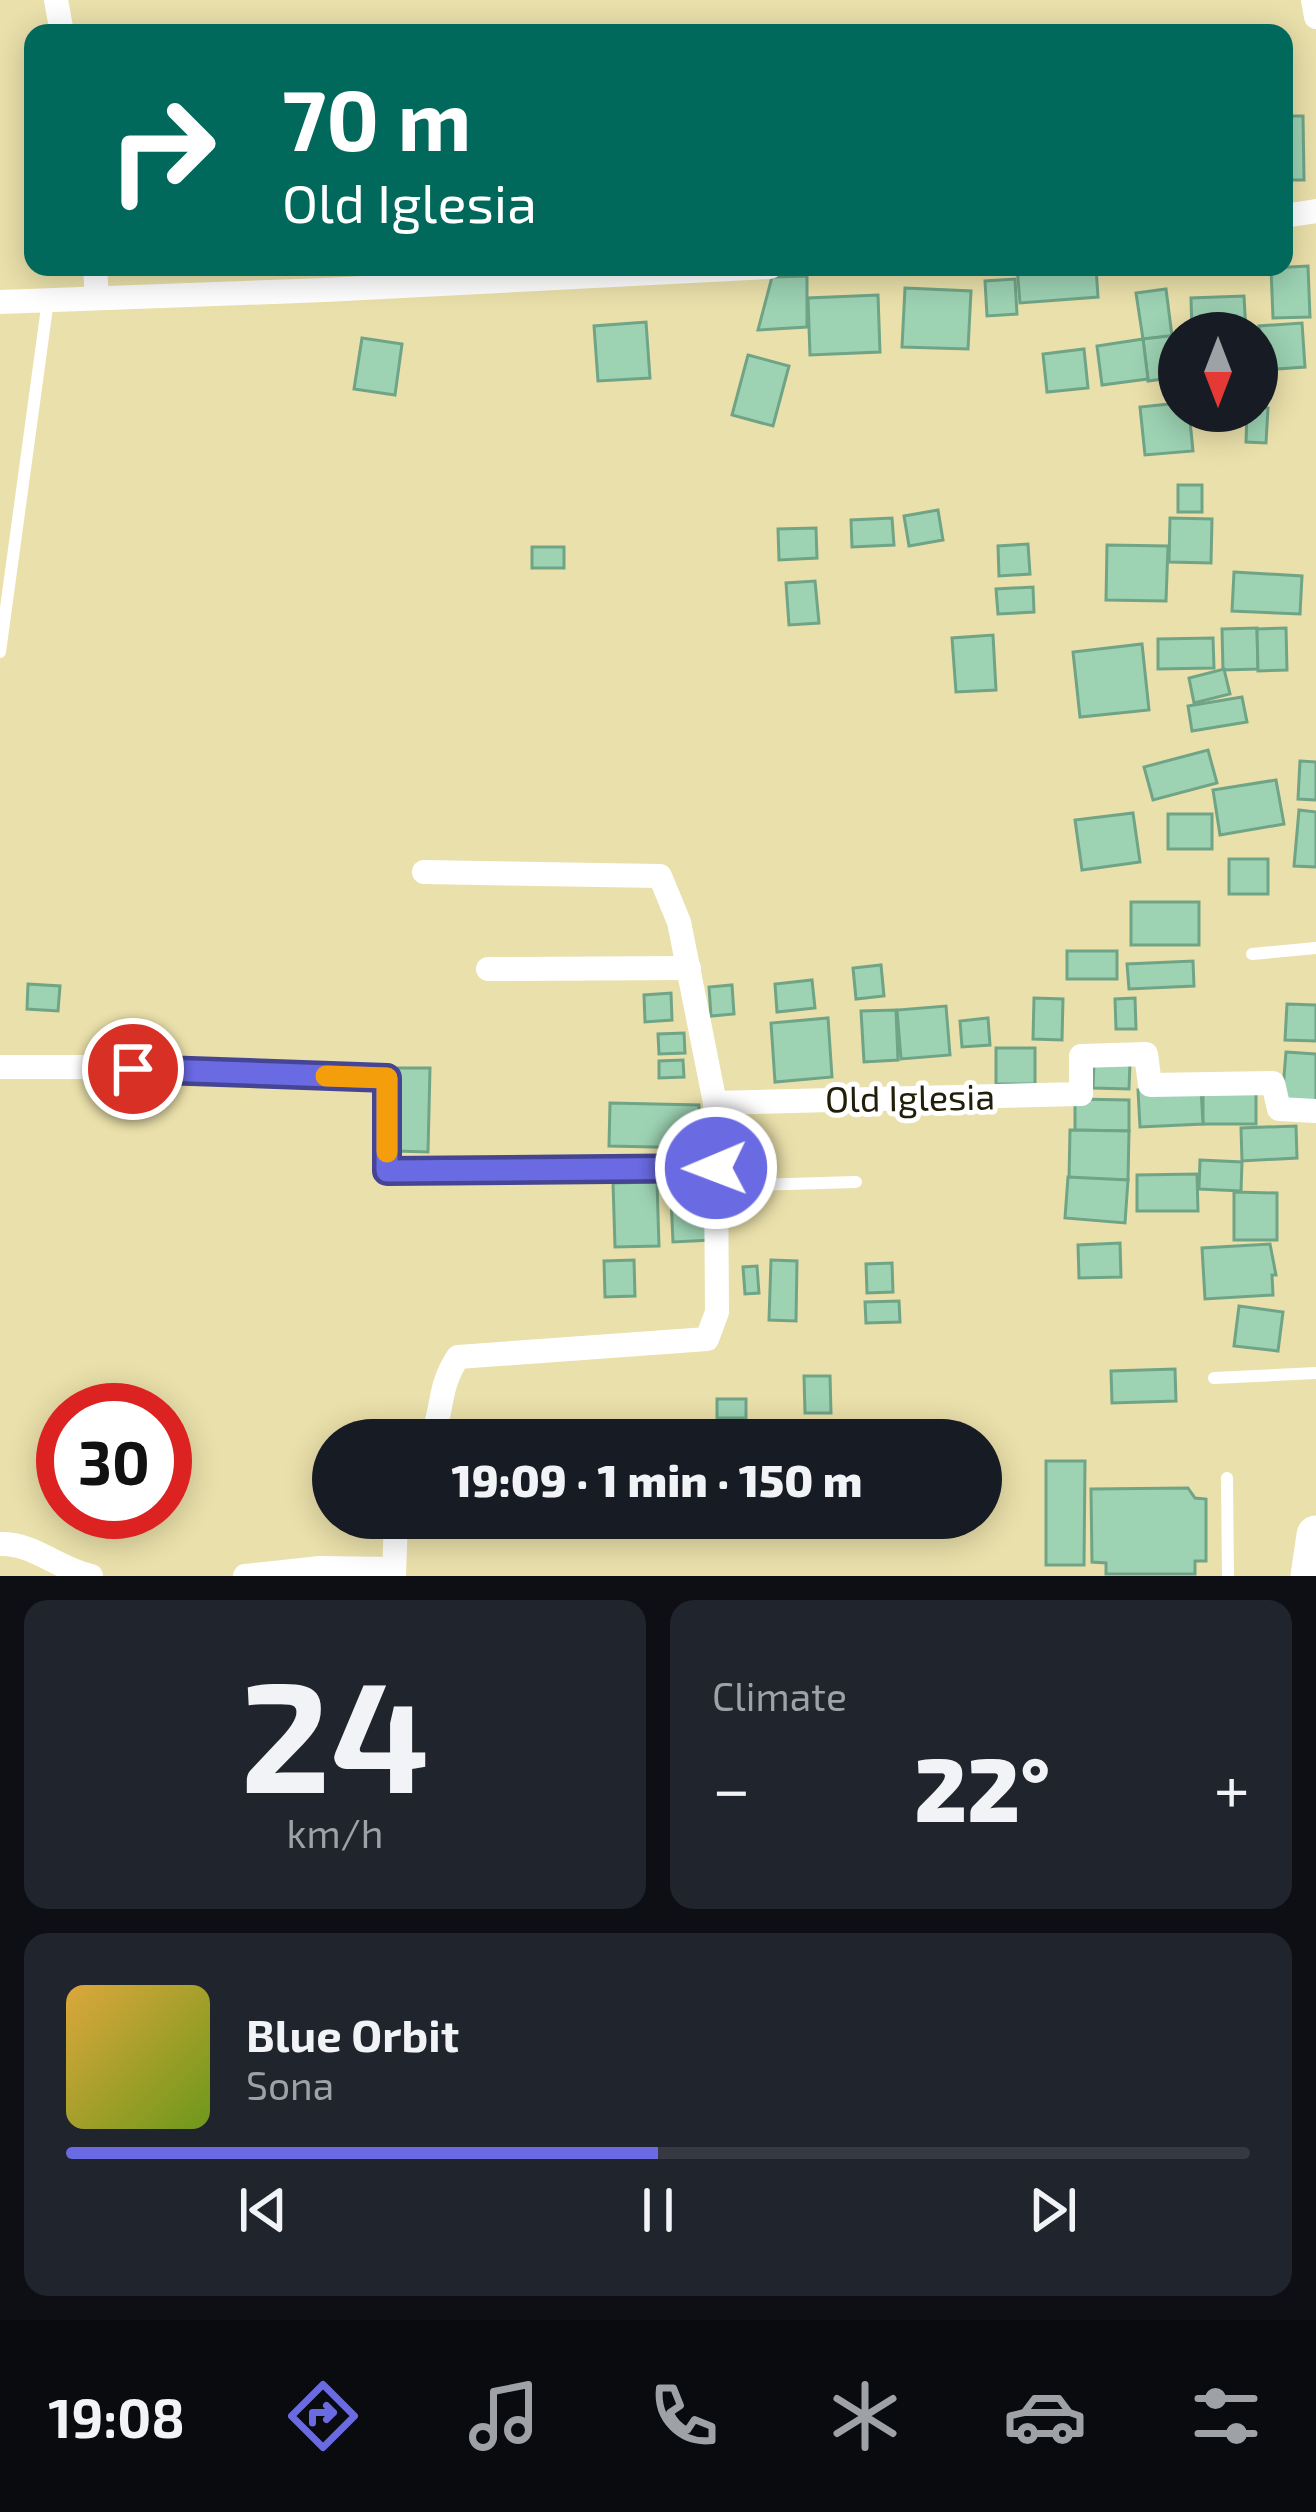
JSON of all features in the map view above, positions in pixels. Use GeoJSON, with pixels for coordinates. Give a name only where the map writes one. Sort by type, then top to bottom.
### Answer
{"type":"FeatureCollection","features":[{"type":"Feature","properties":{"kind":"main road"},"geometry":{"type":"LineString","coordinates":[[1310,1576],[1316,1535]]}},
{"type":"Feature","properties":{"kind":"street"},"geometry":{"type":"LineString","coordinates":[[1313,0],[1316,17]]}},
{"type":"Feature","properties":{"kind":"street"},"geometry":{"type":"LineString","coordinates":[[96,276],[97,298]]}},
{"type":"Feature","properties":{"kind":"street"},"geometry":{"type":"LineString","coordinates":[[0,302],[575,276]]}},
{"type":"Feature","properties":{"kind":"street"},"geometry":{"type":"LineString","coordinates":[[424,872],[660,876],[679,922],[715,1103],[717,1177],[717,1312],[707,1340],[458,1357],[443,1380],[437,1419]]}},
{"type":"Feature","properties":{"kind":"street"},"geometry":{"type":"LineString","coordinates":[[488,969],[689,968]]}},
{"type":"Feature","properties":{"kind":"street","name":"Old Iglesia"},"geometry":{"type":"LineString","coordinates":[[715,1103],[1081,1094],[1081,1055],[1147,1054],[1150,1084],[1273,1083],[1279,1109],[1316,1111]]}},
{"type":"Feature","properties":{"kind":"street"},"geometry":{"type":"LineString","coordinates":[[0,1067],[387,1078],[387,1171],[717,1177]]}},
{"type":"Feature","properties":{"kind":"street"},"geometry":{"type":"LineString","coordinates":[[245,1576],[320,1568],[394,1572],[395,1539]]}},
{"type":"Feature","properties":{"kind":"street"},"geometry":{"type":"LineString","coordinates":[[0,1544],[20,1544],[75,1573],[91,1576]]}},
{"type":"Feature","properties":{"kind":"lane"},"geometry":{"type":"LineString","coordinates":[[0,652],[47,300]]}},
{"type":"Feature","properties":{"kind":"lane"},"geometry":{"type":"LineString","coordinates":[[1252,954],[1316,949]]}},
{"type":"Feature","properties":{"kind":"lane"},"geometry":{"type":"LineString","coordinates":[[717,1177],[856,1183]]}},
{"type":"Feature","properties":{"kind":"lane"},"geometry":{"type":"LineString","coordinates":[[1214,1378],[1316,1373]]}},
{"type":"Feature","properties":{"kind":"lane"},"geometry":{"type":"LineString","coordinates":[[1227,1478],[1228,1576]]}},
{"type":"Feature","properties":{"kind":"building"},"geometry":{"type":"Polygon","coordinates":[[[1293,116],[1303,116],[1304,180],[1293,180],[1293,116]]]}},
{"type":"Feature","properties":{"kind":"building"},"geometry":{"type":"Polygon","coordinates":[[[1308,266],[1310,317],[1278,318],[1278,312],[1273,312],[1271,276],[1293,276],[1293,267],[1308,266]]]}},
{"type":"Feature","properties":{"kind":"building"},"geometry":{"type":"Polygon","coordinates":[[[807,276],[807,327],[758,330],[772,277],[807,276]]]}},
{"type":"Feature","properties":{"kind":"building"},"geometry":{"type":"Polygon","coordinates":[[[1018,276],[1097,276],[1098,297],[1020,303],[1018,276]]]}},
{"type":"Feature","properties":{"kind":"building"},"geometry":{"type":"Polygon","coordinates":[[[1015,279],[1017,314],[987,316],[985,281],[1015,279]]]}},
{"type":"Feature","properties":{"kind":"building"},"geometry":{"type":"Polygon","coordinates":[[[905,288],[971,291],[968,349],[902,347],[905,288]]]}},
{"type":"Feature","properties":{"kind":"building"},"geometry":{"type":"Polygon","coordinates":[[[1166,289],[1169,312],[1158,312],[1158,337],[1143,339],[1136,293],[1166,289]]]}},
{"type":"Feature","properties":{"kind":"building"},"geometry":{"type":"Polygon","coordinates":[[[878,295],[880,352],[810,355],[808,298],[878,295]]]}},
{"type":"Feature","properties":{"kind":"building"},"geometry":{"type":"Polygon","coordinates":[[[1244,296],[1245,312],[1191,312],[1191,298],[1244,296]]]}},
{"type":"Feature","properties":{"kind":"building"},"geometry":{"type":"Polygon","coordinates":[[[646,322],[650,378],[598,381],[594,326],[646,322]]]}},
{"type":"Feature","properties":{"kind":"building"},"geometry":{"type":"Polygon","coordinates":[[[1302,323],[1305,367],[1278,369],[1278,325],[1302,323]]]}},
{"type":"Feature","properties":{"kind":"building"},"geometry":{"type":"Polygon","coordinates":[[[1158,337],[1158,380],[1148,381],[1143,339],[1158,337]]]}},
{"type":"Feature","properties":{"kind":"building"},"geometry":{"type":"Polygon","coordinates":[[[362,338],[402,344],[395,395],[354,389],[362,338]]]}},
{"type":"Feature","properties":{"kind":"building"},"geometry":{"type":"Polygon","coordinates":[[[1143,339],[1148,379],[1102,385],[1097,346],[1143,339]]]}},
{"type":"Feature","properties":{"kind":"building"},"geometry":{"type":"Polygon","coordinates":[[[1084,349],[1088,388],[1047,392],[1043,354],[1084,349]]]}},
{"type":"Feature","properties":{"kind":"building"},"geometry":{"type":"Polygon","coordinates":[[[748,355],[789,366],[773,426],[732,415],[748,355]]]}},
{"type":"Feature","properties":{"kind":"building"},"geometry":{"type":"Polygon","coordinates":[[[1158,405],[1158,432],[1191,432],[1193,451],[1145,455],[1140,407],[1158,405]]]}},
{"type":"Feature","properties":{"kind":"building"},"geometry":{"type":"Polygon","coordinates":[[[1246,432],[1267,432],[1266,443],[1246,442],[1246,432]]]}},
{"type":"Feature","properties":{"kind":"building"},"geometry":{"type":"Polygon","coordinates":[[[1178,485],[1202,485],[1202,512],[1178,512],[1178,485]]]}},
{"type":"Feature","properties":{"kind":"building"},"geometry":{"type":"Polygon","coordinates":[[[938,510],[943,540],[909,546],[904,516],[938,510]]]}},
{"type":"Feature","properties":{"kind":"building"},"geometry":{"type":"Polygon","coordinates":[[[892,518],[894,545],[852,547],[851,520],[892,518]]]}},
{"type":"Feature","properties":{"kind":"building"},"geometry":{"type":"Polygon","coordinates":[[[1170,518],[1212,519],[1211,563],[1169,562],[1170,518]]]}},
{"type":"Feature","properties":{"kind":"building"},"geometry":{"type":"Polygon","coordinates":[[[816,528],[817,558],[779,560],[778,529],[816,528]]]}},
{"type":"Feature","properties":{"kind":"building"},"geometry":{"type":"Polygon","coordinates":[[[1028,544],[1030,574],[999,576],[998,546],[1028,544]]]}},
{"type":"Feature","properties":{"kind":"building"},"geometry":{"type":"Polygon","coordinates":[[[1107,545],[1168,546],[1166,601],[1106,600],[1107,545]]]}},
{"type":"Feature","properties":{"kind":"building"},"geometry":{"type":"Polygon","coordinates":[[[532,547],[564,547],[564,568],[532,568],[532,547]]]}},
{"type":"Feature","properties":{"kind":"building"},"geometry":{"type":"Polygon","coordinates":[[[1234,572],[1302,576],[1300,614],[1232,611],[1234,572]]]}},
{"type":"Feature","properties":{"kind":"building"},"geometry":{"type":"Polygon","coordinates":[[[815,581],[819,623],[789,625],[786,583],[815,581]]]}},
{"type":"Feature","properties":{"kind":"building"},"geometry":{"type":"Polygon","coordinates":[[[1033,587],[1034,612],[998,614],[996,589],[1033,587]]]}},
{"type":"Feature","properties":{"kind":"building"},"geometry":{"type":"Polygon","coordinates":[[[1257,628],[1258,669],[1223,670],[1222,629],[1257,628]]]}},
{"type":"Feature","properties":{"kind":"building"},"geometry":{"type":"Polygon","coordinates":[[[1286,628],[1287,670],[1258,671],[1257,629],[1286,628]]]}},
{"type":"Feature","properties":{"kind":"building"},"geometry":{"type":"Polygon","coordinates":[[[993,635],[996,690],[956,692],[952,638],[993,635]]]}},
{"type":"Feature","properties":{"kind":"building"},"geometry":{"type":"Polygon","coordinates":[[[1213,638],[1214,668],[1158,669],[1158,639],[1213,638]]]}},
{"type":"Feature","properties":{"kind":"building"},"geometry":{"type":"Polygon","coordinates":[[[1142,644],[1149,710],[1080,717],[1073,652],[1142,644]]]}},
{"type":"Feature","properties":{"kind":"building"},"geometry":{"type":"Polygon","coordinates":[[[1224,669],[1230,694],[1194,703],[1189,678],[1224,669]]]}},
{"type":"Feature","properties":{"kind":"building"},"geometry":{"type":"Polygon","coordinates":[[[1242,697],[1247,722],[1192,731],[1188,706],[1242,697]]]}},
{"type":"Feature","properties":{"kind":"building"},"geometry":{"type":"Polygon","coordinates":[[[1208,750],[1217,783],[1153,800],[1144,767],[1208,750]]]}},
{"type":"Feature","properties":{"kind":"building"},"geometry":{"type":"Polygon","coordinates":[[[1300,761],[1316,762],[1316,800],[1298,799],[1300,761]]]}},
{"type":"Feature","properties":{"kind":"building"},"geometry":{"type":"Polygon","coordinates":[[[1276,780],[1284,824],[1220,835],[1213,790],[1276,780]]]}},
{"type":"Feature","properties":{"kind":"building"},"geometry":{"type":"Polygon","coordinates":[[[1299,810],[1316,812],[1316,867],[1294,866],[1299,810]]]}},
{"type":"Feature","properties":{"kind":"building"},"geometry":{"type":"Polygon","coordinates":[[[1133,813],[1140,862],[1082,870],[1075,820],[1133,813]]]}},
{"type":"Feature","properties":{"kind":"building"},"geometry":{"type":"Polygon","coordinates":[[[1168,814],[1212,814],[1212,849],[1168,849],[1168,814]]]}},
{"type":"Feature","properties":{"kind":"building"},"geometry":{"type":"Polygon","coordinates":[[[1229,859],[1268,859],[1268,894],[1229,894],[1229,859]]]}},
{"type":"Feature","properties":{"kind":"building"},"geometry":{"type":"Polygon","coordinates":[[[1131,902],[1199,902],[1199,945],[1131,945],[1131,902]]]}},
{"type":"Feature","properties":{"kind":"building"},"geometry":{"type":"Polygon","coordinates":[[[1067,951],[1117,951],[1117,979],[1067,979],[1067,951]]]}},
{"type":"Feature","properties":{"kind":"building"},"geometry":{"type":"Polygon","coordinates":[[[1193,961],[1194,986],[1129,989],[1127,964],[1193,961]]]}},
{"type":"Feature","properties":{"kind":"building"},"geometry":{"type":"Polygon","coordinates":[[[881,965],[884,996],[856,999],[853,968],[881,965]]]}},
{"type":"Feature","properties":{"kind":"building"},"geometry":{"type":"Polygon","coordinates":[[[812,980],[815,1008],[777,1012],[775,984],[812,980]]]}},
{"type":"Feature","properties":{"kind":"building"},"geometry":{"type":"Polygon","coordinates":[[[28,984],[60,986],[58,1011],[27,1009],[28,984]]]}},
{"type":"Feature","properties":{"kind":"building"},"geometry":{"type":"Polygon","coordinates":[[[732,985],[734,1014],[711,1016],[709,987],[732,985]]]}},
{"type":"Feature","properties":{"kind":"building"},"geometry":{"type":"Polygon","coordinates":[[[671,993],[672,1020],[645,1022],[644,995],[671,993]]]}},
{"type":"Feature","properties":{"kind":"building"},"geometry":{"type":"Polygon","coordinates":[[[1034,998],[1063,999],[1062,1040],[1033,1039],[1034,998]]]}},
{"type":"Feature","properties":{"kind":"building"},"geometry":{"type":"Polygon","coordinates":[[[1135,998],[1136,1029],[1116,1029],[1115,999],[1135,998]]]}},
{"type":"Feature","properties":{"kind":"building"},"geometry":{"type":"Polygon","coordinates":[[[1287,1004],[1316,1005],[1316,1041],[1285,1040],[1287,1004]]]}},
{"type":"Feature","properties":{"kind":"building"},"geometry":{"type":"Polygon","coordinates":[[[946,1006],[950,1055],[901,1059],[897,1010],[946,1006]]]}},
{"type":"Feature","properties":{"kind":"building"},"geometry":{"type":"Polygon","coordinates":[[[896,1010],[898,1060],[864,1062],[861,1011],[896,1010]]]}},
{"type":"Feature","properties":{"kind":"building"},"geometry":{"type":"Polygon","coordinates":[[[828,1018],[832,1077],[775,1082],[771,1023],[828,1018]]]}},
{"type":"Feature","properties":{"kind":"building"},"geometry":{"type":"Polygon","coordinates":[[[988,1018],[990,1045],[962,1047],[960,1021],[988,1018]]]}},
{"type":"Feature","properties":{"kind":"building"},"geometry":{"type":"Polygon","coordinates":[[[684,1033],[685,1053],[659,1054],[658,1034],[684,1033]]]}},
{"type":"Feature","properties":{"kind":"building"},"geometry":{"type":"Polygon","coordinates":[[[996,1048],[1035,1048],[1035,1084],[996,1084],[996,1048]]]}},
{"type":"Feature","properties":{"kind":"building"},"geometry":{"type":"Polygon","coordinates":[[[1286,1052],[1316,1054],[1316,1102],[1282,1100],[1286,1052]]]}},
{"type":"Feature","properties":{"kind":"building"},"geometry":{"type":"Polygon","coordinates":[[[683,1060],[684,1077],[659,1078],[659,1061],[683,1060]]]}},
{"type":"Feature","properties":{"kind":"building"},"geometry":{"type":"Polygon","coordinates":[[[1094,1061],[1130,1062],[1129,1089],[1093,1088],[1094,1061]]]}},
{"type":"Feature","properties":{"kind":"building"},"geometry":{"type":"Polygon","coordinates":[[[398,1068],[430,1068],[428,1152],[396,1151],[398,1068]]]}},
{"type":"Feature","properties":{"kind":"building"},"geometry":{"type":"Polygon","coordinates":[[[1203,1086],[1256,1086],[1256,1124],[1203,1124],[1203,1086]]]}},
{"type":"Feature","properties":{"kind":"building"},"geometry":{"type":"Polygon","coordinates":[[[1201,1088],[1203,1124],[1140,1127],[1138,1090],[1201,1088]]]}},
{"type":"Feature","properties":{"kind":"building"},"geometry":{"type":"Polygon","coordinates":[[[1075,1099],[1129,1100],[1129,1131],[1075,1130],[1075,1099]]]}},
{"type":"Feature","properties":{"kind":"building"},"geometry":{"type":"Polygon","coordinates":[[[610,1103],[699,1105],[699,1148],[609,1146],[610,1103]]]}},
{"type":"Feature","properties":{"kind":"building"},"geometry":{"type":"Polygon","coordinates":[[[1296,1126],[1297,1158],[1242,1161],[1241,1128],[1296,1126]]]}},
{"type":"Feature","properties":{"kind":"building"},"geometry":{"type":"Polygon","coordinates":[[[1070,1130],[1129,1131],[1128,1180],[1069,1179],[1070,1130]]]}},
{"type":"Feature","properties":{"kind":"building"},"geometry":{"type":"Polygon","coordinates":[[[1200,1160],[1242,1162],[1241,1191],[1199,1189],[1200,1160]]]}},
{"type":"Feature","properties":{"kind":"building"},"geometry":{"type":"Polygon","coordinates":[[[710,1173],[712,1240],[673,1242],[670,1175],[710,1173]]]}},
{"type":"Feature","properties":{"kind":"building"},"geometry":{"type":"Polygon","coordinates":[[[1197,1174],[1198,1211],[1137,1211],[1137,1175],[1197,1174]]]}},
{"type":"Feature","properties":{"kind":"building"},"geometry":{"type":"Polygon","coordinates":[[[1068,1177],[1128,1180],[1125,1223],[1065,1218],[1068,1177]]]}},
{"type":"Feature","properties":{"kind":"building"},"geometry":{"type":"Polygon","coordinates":[[[657,1182],[659,1246],[615,1247],[613,1183],[657,1182]]]}},
{"type":"Feature","properties":{"kind":"building"},"geometry":{"type":"Polygon","coordinates":[[[1234,1192],[1277,1193],[1277,1240],[1234,1240],[1234,1192]]]}},
{"type":"Feature","properties":{"kind":"building"},"geometry":{"type":"Polygon","coordinates":[[[1120,1243],[1121,1277],[1079,1278],[1078,1245],[1120,1243]]]}},
{"type":"Feature","properties":{"kind":"building"},"geometry":{"type":"Polygon","coordinates":[[[1270,1244],[1276,1275],[1272,1275],[1273,1295],[1205,1299],[1202,1248],[1270,1244]]]}},
{"type":"Feature","properties":{"kind":"building"},"geometry":{"type":"Polygon","coordinates":[[[634,1260],[635,1296],[605,1297],[604,1261],[634,1260]]]}},
{"type":"Feature","properties":{"kind":"building"},"geometry":{"type":"Polygon","coordinates":[[[771,1260],[797,1261],[796,1321],[769,1320],[771,1260]]]}},
{"type":"Feature","properties":{"kind":"building"},"geometry":{"type":"Polygon","coordinates":[[[892,1263],[893,1292],[867,1293],[866,1264],[892,1263]]]}},
{"type":"Feature","properties":{"kind":"building"},"geometry":{"type":"Polygon","coordinates":[[[757,1266],[759,1293],[745,1294],[743,1267],[757,1266]]]}},
{"type":"Feature","properties":{"kind":"building"},"geometry":{"type":"Polygon","coordinates":[[[899,1301],[900,1322],[866,1323],[865,1302],[899,1301]]]}},
{"type":"Feature","properties":{"kind":"building"},"geometry":{"type":"Polygon","coordinates":[[[1239,1306],[1283,1312],[1278,1351],[1234,1346],[1239,1306]]]}},
{"type":"Feature","properties":{"kind":"building"},"geometry":{"type":"Polygon","coordinates":[[[1175,1369],[1176,1401],[1112,1403],[1111,1371],[1175,1369]]]}},
{"type":"Feature","properties":{"kind":"building"},"geometry":{"type":"Polygon","coordinates":[[[804,1376],[830,1376],[831,1413],[805,1413],[804,1376]]]}},
{"type":"Feature","properties":{"kind":"building"},"geometry":{"type":"Polygon","coordinates":[[[717,1399],[746,1399],[746,1418],[717,1418],[717,1399]]]}},
{"type":"Feature","properties":{"kind":"building"},"geometry":{"type":"Polygon","coordinates":[[[1046,1461],[1085,1461],[1084,1565],[1046,1565],[1046,1461]]]}},
{"type":"Feature","properties":{"kind":"building"},"geometry":{"type":"Polygon","coordinates":[[[1188,1488],[1195,1498],[1206,1499],[1206,1561],[1195,1561],[1195,1574],[1106,1574],[1106,1563],[1092,1562],[1091,1489],[1188,1488]]]}},
{"type":"Feature","properties":{"kind":"slow traffic"},"geometry":{"type":"LineString","coordinates":[[326,1076],[387,1078],[387,1152]]}},
{"type":"Feature","properties":{"kind":"route"},"geometry":{"type":"LineString","coordinates":[[133,1069],[387,1078],[387,1171],[716,1168]]}}]}
